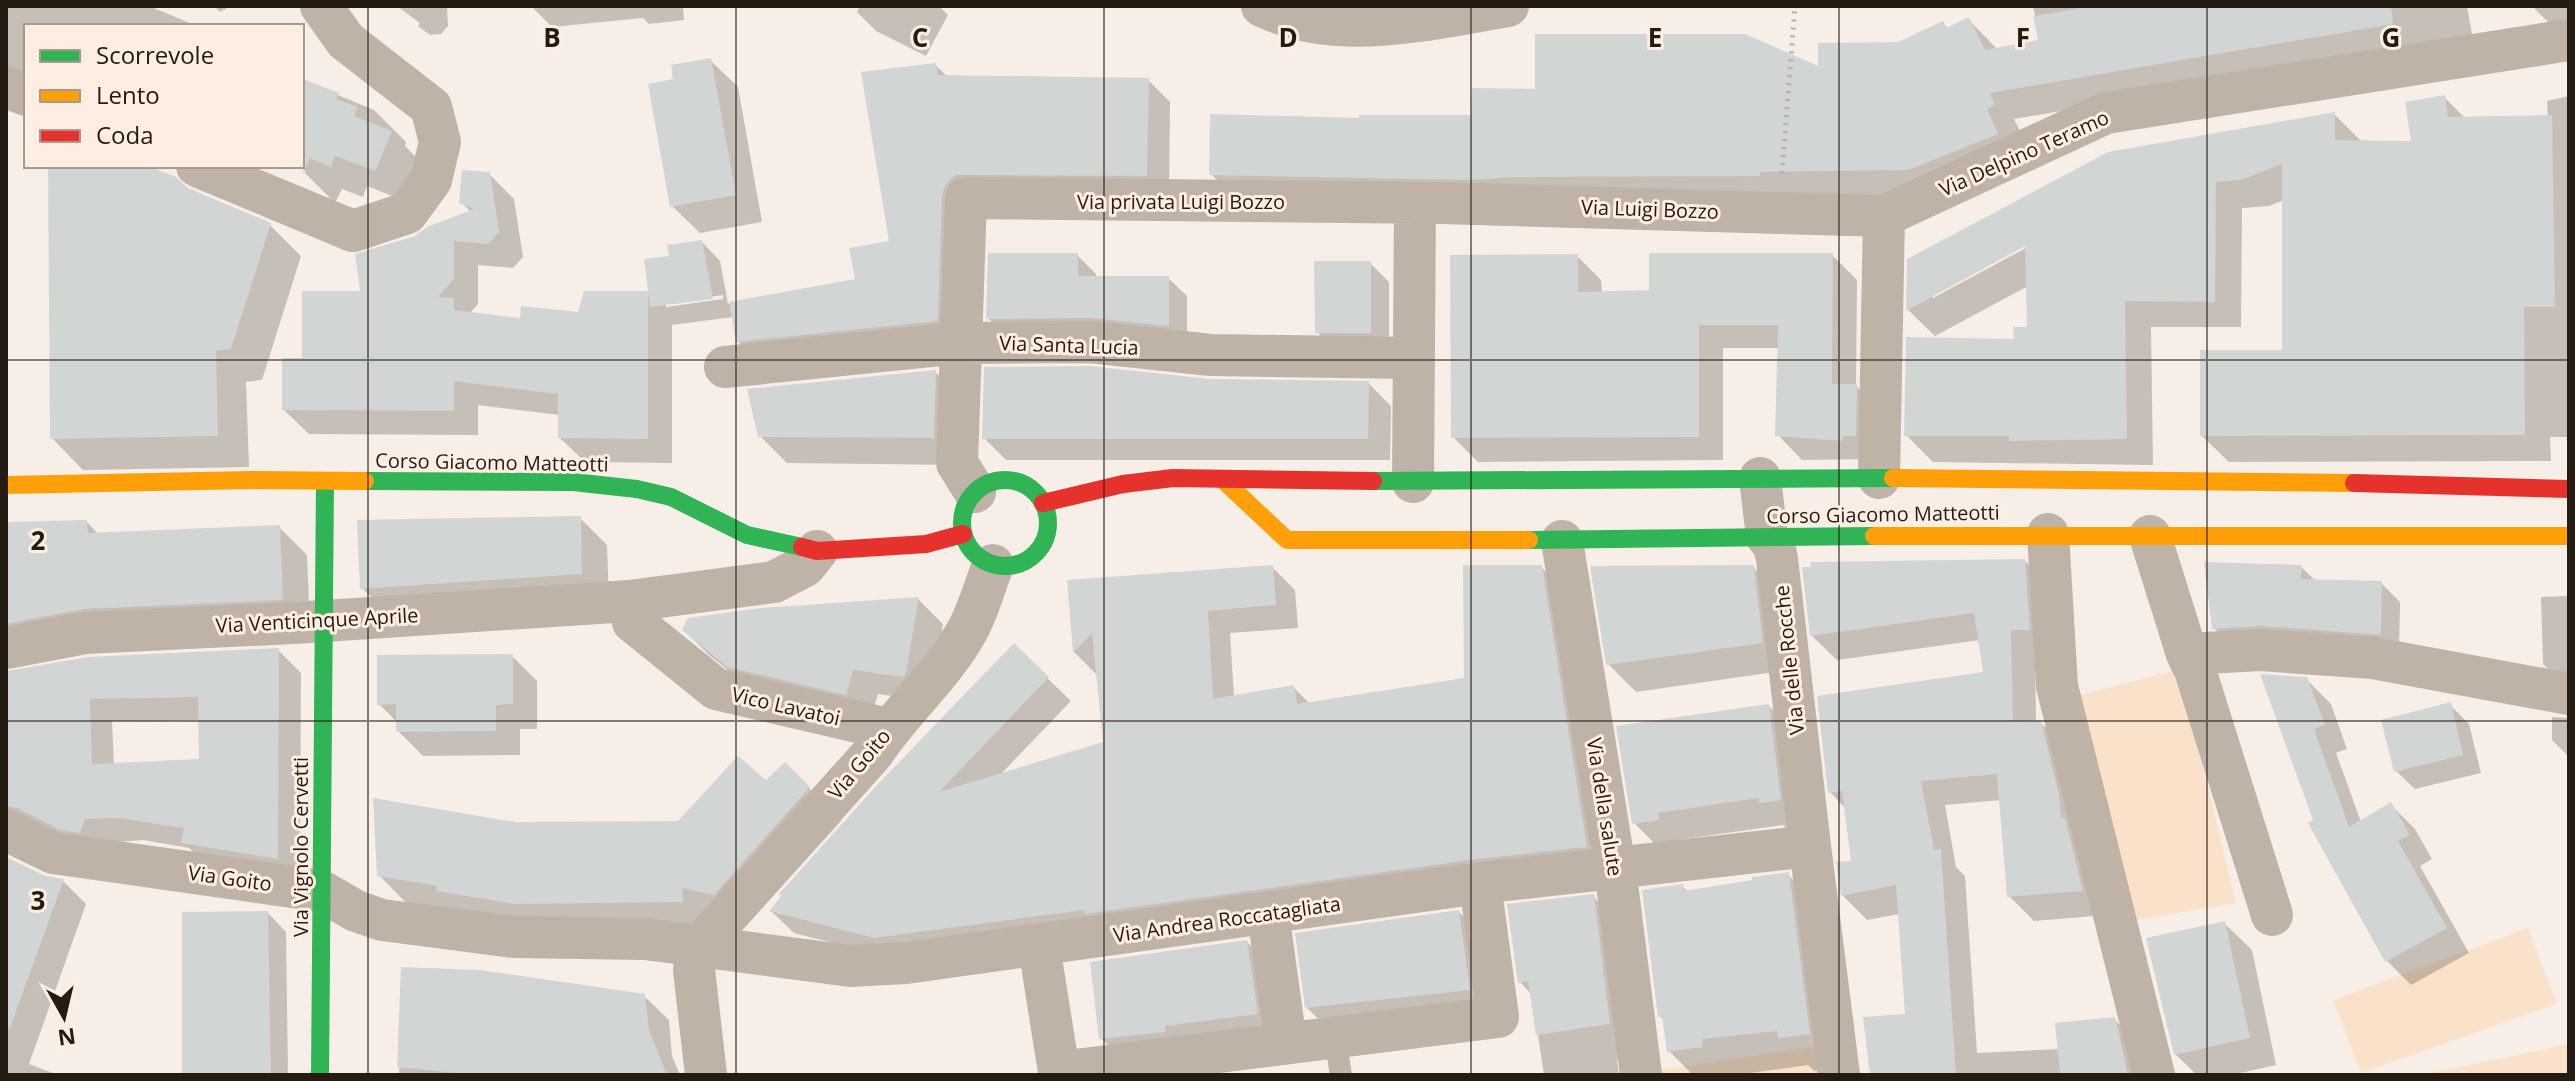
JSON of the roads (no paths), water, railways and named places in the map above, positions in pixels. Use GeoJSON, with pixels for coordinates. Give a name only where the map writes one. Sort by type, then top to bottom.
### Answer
{"type":"FeatureCollection","features":[{"type":"Feature","properties":{"kind":"street"},"geometry":{"type":"LineString","coordinates":[[202,168],[353,231],[407,213],[431,180],[440,142],[431,107],[346,41],[321,6]]}},
{"type":"Feature","properties":{"kind":"street"},"geometry":{"type":"LineString","coordinates":[[1262,6],[1283,16],[1336,26],[1447,16],[1508,6]]}},
{"type":"Feature","properties":{"kind":"street","name":"Via Delpino Teramo"},"geometry":{"type":"LineString","coordinates":[[1884,216],[2106,113],[2569,40]]}},
{"type":"Feature","properties":{"kind":"street","name":"Via privata Luigi Bozzo"},"geometry":{"type":"LineString","coordinates":[[975,492],[957,463],[966,198],[1415,203]]}},
{"type":"Feature","properties":{"kind":"street"},"geometry":{"type":"LineString","coordinates":[[1413,482],[1415,203]]}},
{"type":"Feature","properties":{"kind":"street","name":"Via Luigi Bozzo"},"geometry":{"type":"LineString","coordinates":[[1415,203],[1884,216]]}},
{"type":"Feature","properties":{"kind":"street"},"geometry":{"type":"LineString","coordinates":[[1879,478],[1884,216]]}},
{"type":"Feature","properties":{"kind":"street","name":"Via Santa Lucia"},"geometry":{"type":"LineString","coordinates":[[725,367],[960,343],[1090,342],[1211,355],[1413,358]]}},
{"type":"Feature","properties":{"kind":"street","name":"Corso Giacomo Matteotti"},"geometry":{"type":"LineString","coordinates":[[1043,503],[1123,484],[1173,478],[1413,482],[1879,478],[2374,483],[2569,489]]}},
{"type":"Feature","properties":{"kind":"street","name":"Via delle Rocche"},"geometry":{"type":"LineString","coordinates":[[1760,478],[1767,537],[1774,545],[1777,559],[1839,1075]]}},
{"type":"Feature","properties":{"kind":"street","name":"Corso Giacomo Matteotti"},"geometry":{"type":"LineString","coordinates":[[1222,479],[1287,540],[1492,538],[1562,541],[2048,534],[2569,536]]}},
{"type":"Feature","properties":{"kind":"street"},"geometry":{"type":"LineString","coordinates":[[1004,480],[1019,483],[1033,491],[1043,503],[1047,530],[1042,544],[1021,563],[993,565],[980,558],[963,534],[962,519],[966,504],[975,492],[988,484],[1004,480]]}},
{"type":"Feature","properties":{"kind":"street","name":"Via Vignolo Cervetti"},"geometry":{"type":"LineString","coordinates":[[320,1075],[325,481]]}},
{"type":"Feature","properties":{"kind":"street","name":"Corso Giacomo Matteotti"},"geometry":{"type":"LineString","coordinates":[[6,485],[573,482],[637,489],[671,497],[747,535],[817,551],[926,544],[963,534]]}},
{"type":"Feature","properties":{"kind":"street"},"geometry":{"type":"LineString","coordinates":[[2048,534],[2057,686],[2154,1075]]}},
{"type":"Feature","properties":{"kind":"street"},"geometry":{"type":"LineString","coordinates":[[2150,536],[2272,915]]}},
{"type":"Feature","properties":{"kind":"street","name":"Via della salute"},"geometry":{"type":"LineString","coordinates":[[1562,541],[1615,868],[1641,1075]]}},
{"type":"Feature","properties":{"kind":"street","name":"Via Venticinque Aprile"},"geometry":{"type":"LineString","coordinates":[[6,648],[85,633],[629,601],[774,582],[805,566],[817,551]]}},
{"type":"Feature","properties":{"kind":"street","name":"Via Goito"},"geometry":{"type":"LineString","coordinates":[[699,947],[873,753],[888,729],[927,685],[968,629],[993,565]]}},
{"type":"Feature","properties":{"kind":"street","name":"Vico Lavatoi"},"geometry":{"type":"LineString","coordinates":[[629,601],[633,622],[716,689],[888,729]]}},
{"type":"Feature","properties":{"kind":"street"},"geometry":{"type":"LineString","coordinates":[[2187,654],[2260,650],[2373,658],[2569,694]]}},
{"type":"Feature","properties":{"kind":"street","name":"Via Goito"},"geometry":{"type":"LineString","coordinates":[[6,830],[53,853],[321,891],[356,911],[382,920],[514,937],[645,939]]}},
{"type":"Feature","properties":{"kind":"street","name":"Via Andrea Roccatagliata"},"geometry":{"type":"LineString","coordinates":[[645,939],[850,966],[906,963],[1480,883],[1810,846]]}},
{"type":"Feature","properties":{"kind":"street"},"geometry":{"type":"LineString","coordinates":[[1039,946],[1059,1072],[1286,1043],[1338,1057],[1498,1017],[1480,883]]}},
{"type":"Feature","properties":{"kind":"street"},"geometry":{"type":"LineString","coordinates":[[1268,913],[1286,1043]]}},
{"type":"Feature","properties":{"kind":"street"},"geometry":{"type":"LineString","coordinates":[[699,947],[694,970],[706,1075]]}}]}
